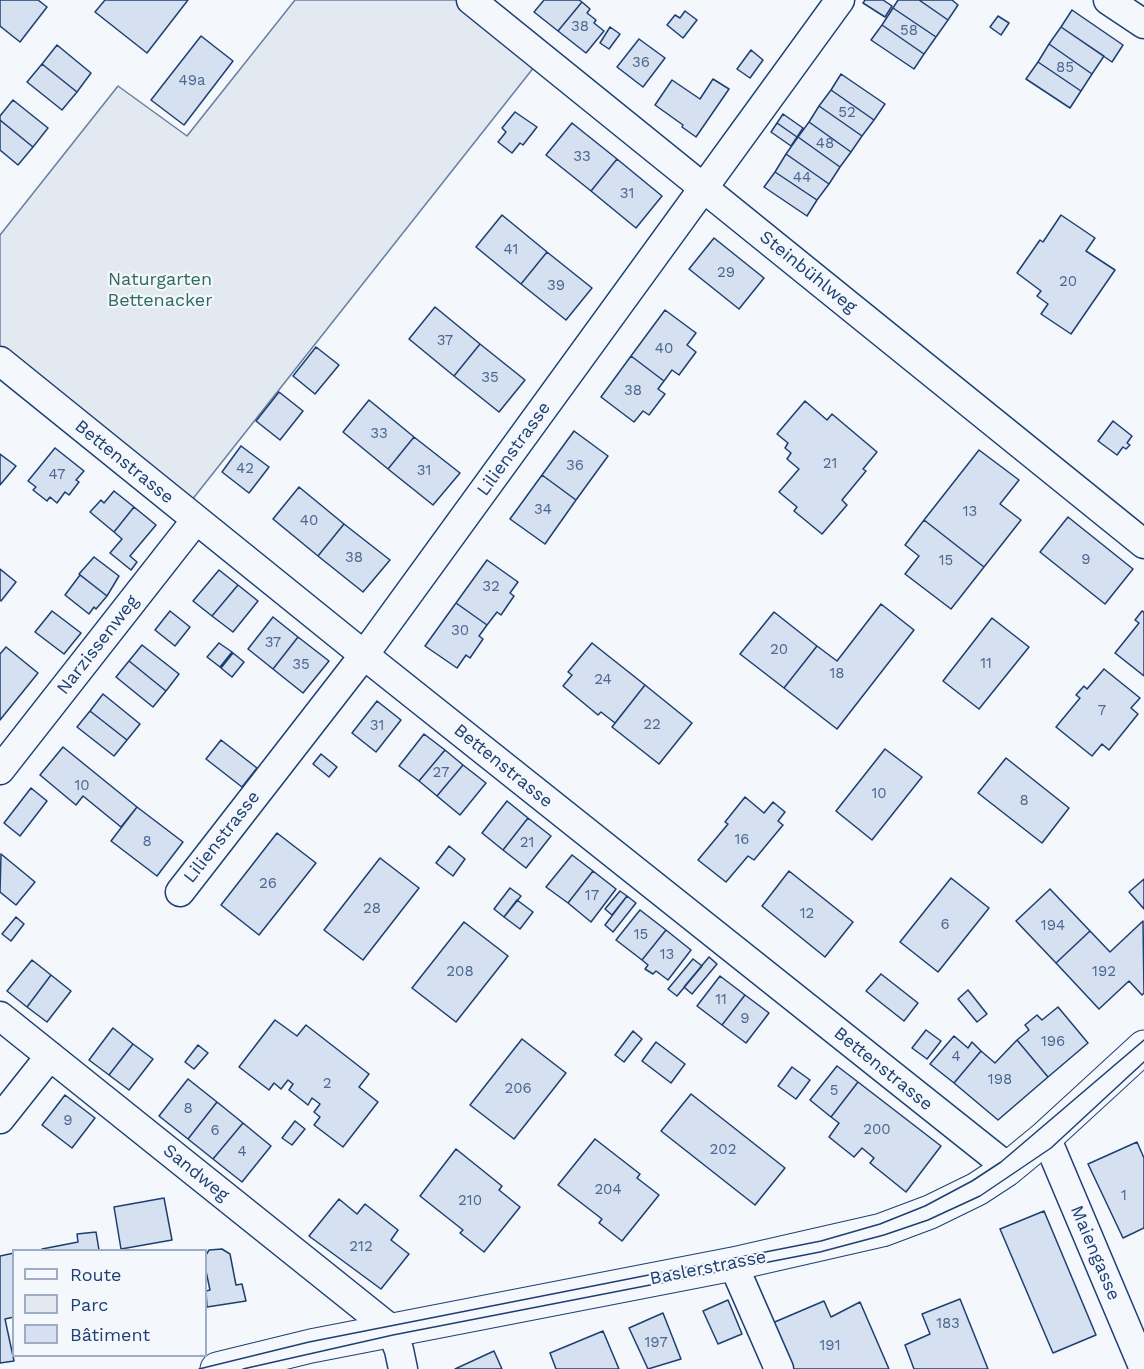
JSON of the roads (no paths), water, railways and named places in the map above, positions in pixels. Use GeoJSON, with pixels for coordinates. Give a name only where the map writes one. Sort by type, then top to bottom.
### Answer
{"type":"FeatureCollection","features":[{"type":"Feature","properties":{"kind":"main road","name":"Baslerstrasse"},"geometry":{"type":"LineString","coordinates":[[217,1369],[311,1346],[733,1264],[882,1230],[930,1212],[977,1189],[1006,1170],[1046,1137],[1144,1047]]}},
{"type":"Feature","properties":{"kind":"street","name":"Steinbühlweg"},"geometry":{"type":"LineString","coordinates":[[471,0],[1144,544]]}},
{"type":"Feature","properties":{"kind":"street","name":"Lilienstrasse"},"geometry":{"type":"LineString","coordinates":[[180,892],[364,655],[840,0]]}},
{"type":"Feature","properties":{"kind":"street"},"geometry":{"type":"LineString","coordinates":[[1108,0],[1144,24]]}},
{"type":"Feature","properties":{"kind":"street","name":"Bettenstrasse"},"geometry":{"type":"LineString","coordinates":[[0,361],[364,655],[993,1156],[1006,1170]]}},
{"type":"Feature","properties":{"kind":"street","name":"Narzissenweg"},"geometry":{"type":"LineString","coordinates":[[0,770],[196,520]]}},
{"type":"Feature","properties":{"kind":"street","name":"Sandweg"},"geometry":{"type":"LineString","coordinates":[[0,1016],[391,1330]]}},
{"type":"Feature","properties":{"kind":"street"},"geometry":{"type":"LineString","coordinates":[[0,1119],[50,1056]]}},
{"type":"Feature","properties":{"kind":"street","name":"Maiengasse"},"geometry":{"type":"LineString","coordinates":[[1046,1137],[1136,1329],[1144,1369]]}},
{"type":"Feature","properties":{"kind":"street"},"geometry":{"type":"LineString","coordinates":[[733,1264],[779,1369]]}},
{"type":"Feature","properties":{"kind":"street"},"geometry":{"type":"LineString","coordinates":[[391,1330],[403,1369]]}},
{"type":"Feature","properties":{"kind":"tram line"},"geometry":{"type":"LineString","coordinates":[[199,1369],[309,1342],[821,1241],[880,1224],[925,1206],[972,1181],[1001,1162],[1144,1040]]}},
{"type":"Feature","properties":{"kind":"tram line"},"geometry":{"type":"LineString","coordinates":[[243,1369],[393,1335],[820,1252],[884,1235],[928,1220],[980,1196],[1051,1148],[1144,1062]]}},
{"type":"Feature","properties":{"kind":"park label","name":"Naturgarten Bettenacker"},"geometry":{"type":"Point","coordinates":[160,290]}}]}
